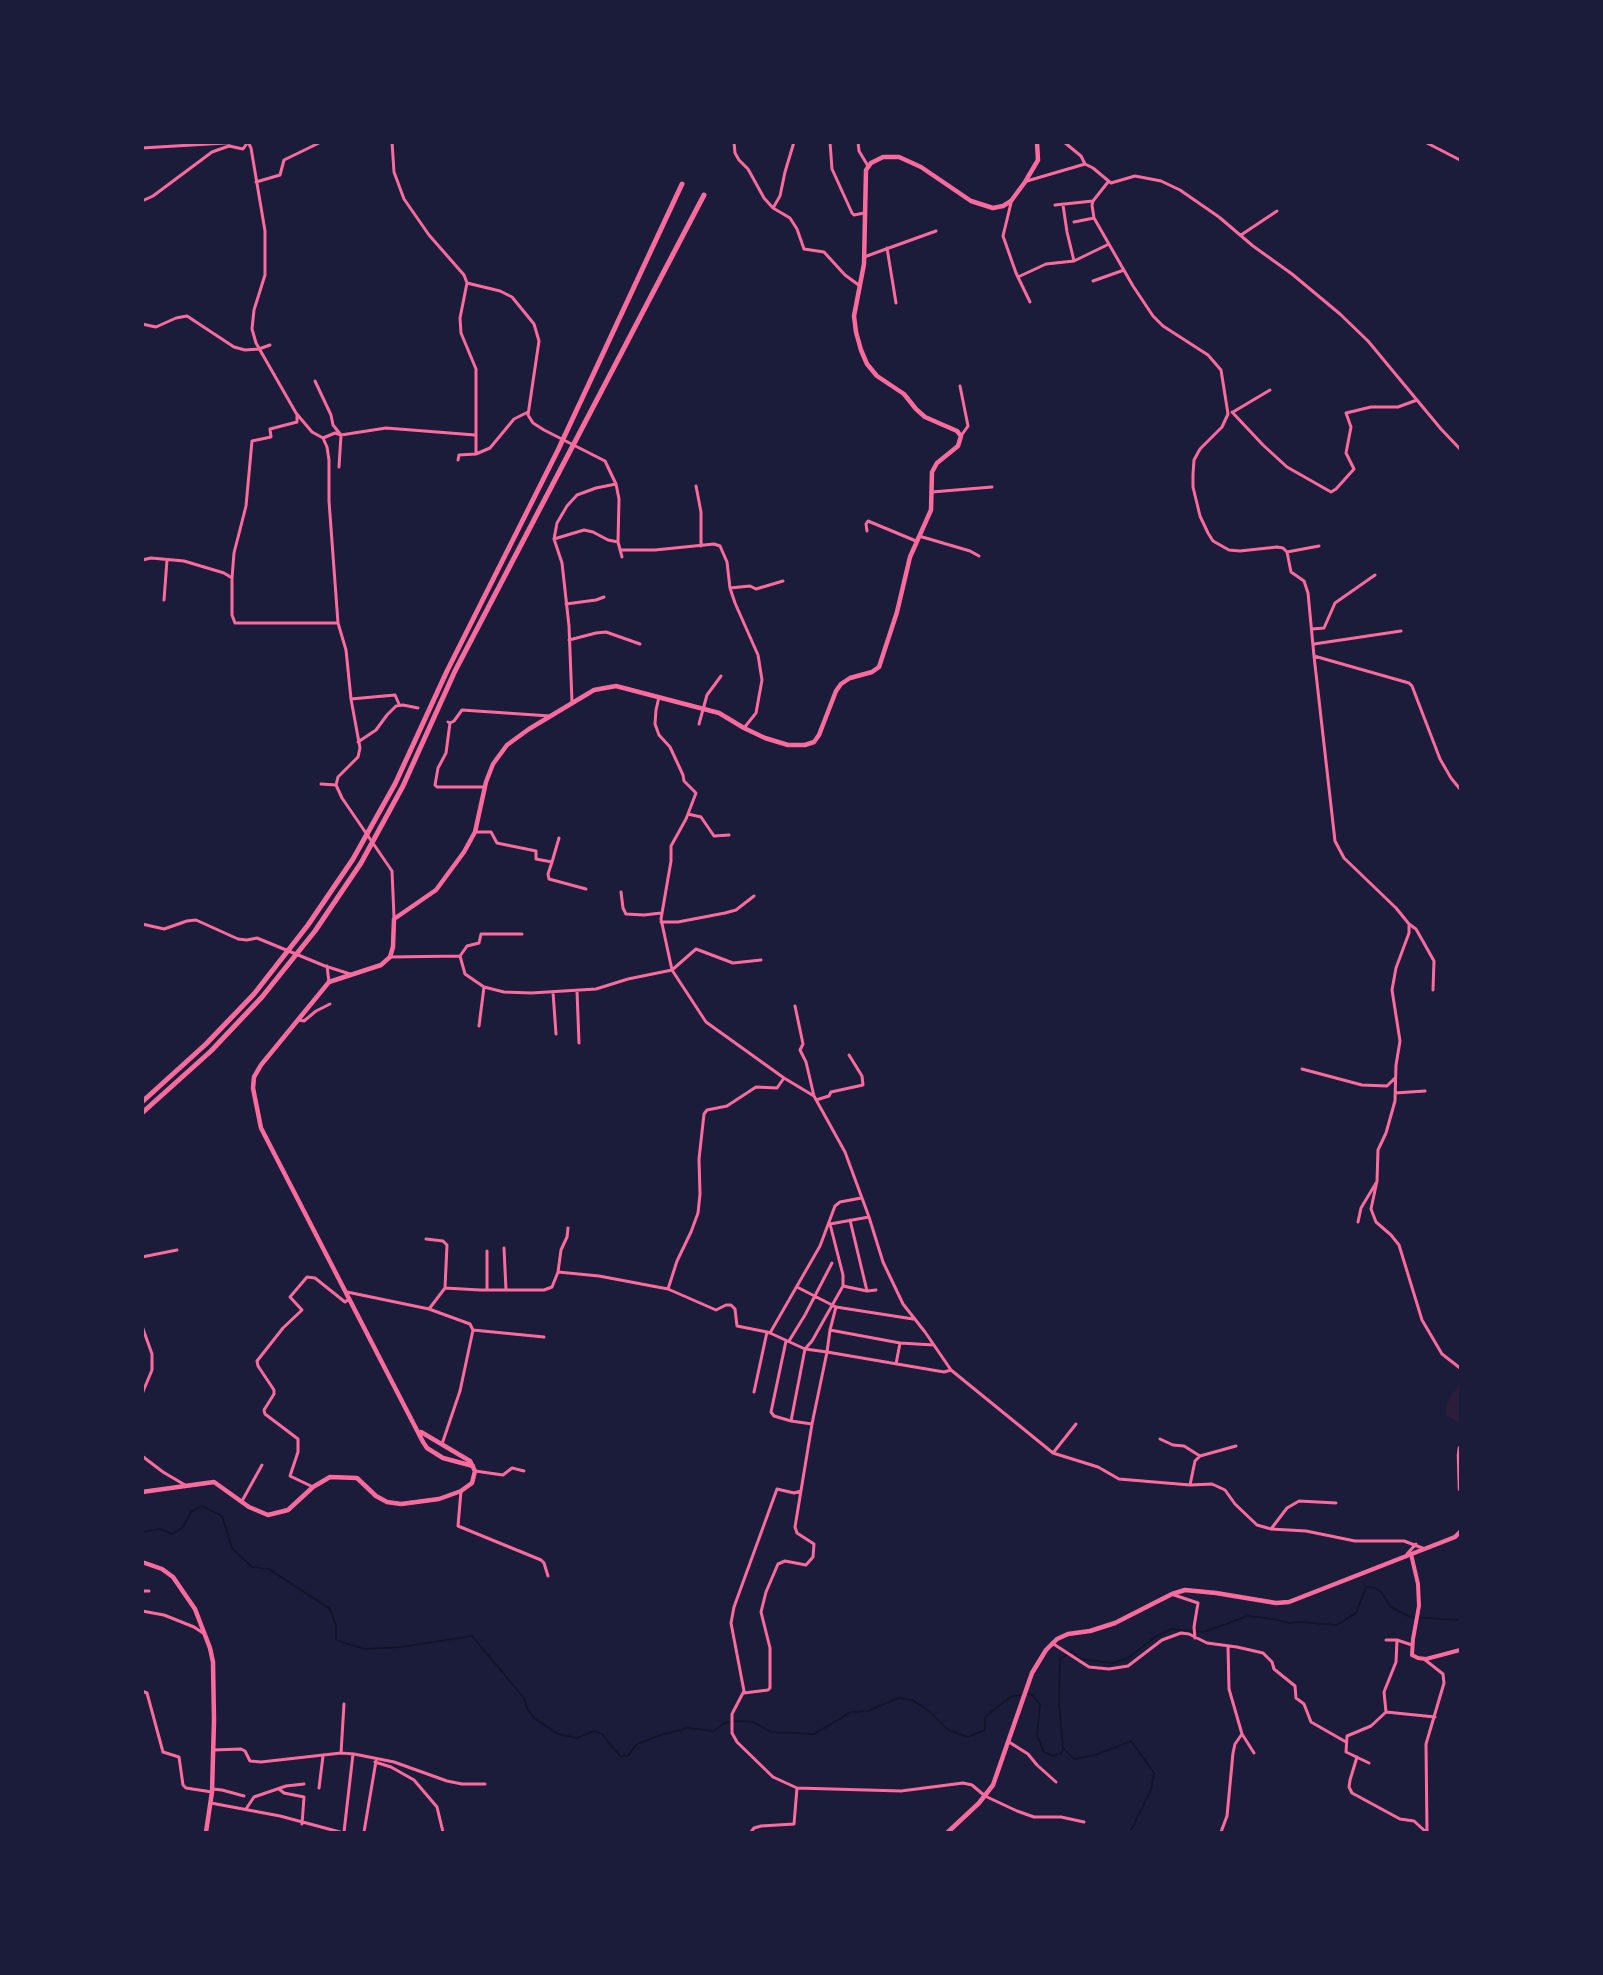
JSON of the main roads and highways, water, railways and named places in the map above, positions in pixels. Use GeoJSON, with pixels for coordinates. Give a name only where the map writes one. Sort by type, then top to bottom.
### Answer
{"type":"FeatureCollection","features":[{"type":"Feature","properties":{"kind":"highway"},"geometry":{"type":"LineString","coordinates":[[142,1102],[206,1044],[254,994],[308,925],[353,859],[395,784],[447,671],[558,450],[682,184]]}},
{"type":"Feature","properties":{"kind":"highway"},"geometry":{"type":"LineString","coordinates":[[142,1113],[211,1051],[262,998],[315,931],[362,863],[403,786],[455,671],[704,195]]}},
{"type":"Feature","properties":{"kind":"main road"},"geometry":{"type":"LineString","coordinates":[[474,1469],[427,1448],[261,1128],[253,1088],[258,1069],[329,982],[385,963],[390,957],[393,947],[394,920],[438,887],[464,852],[475,832],[485,787],[493,764],[507,745],[594,690],[611,686],[704,708],[724,715],[744,728],[788,745],[805,745],[817,739],[841,684],[850,678],[872,672],[879,667],[897,612],[908,563],[931,510],[933,468],[958,446],[961,436],[957,431],[926,417],[904,394],[877,376],[867,364],[856,332],[855,321],[864,256],[865,174],[868,166],[883,157],[899,157],[921,167],[962,197],[982,206],[998,207],[1011,201],[1025,182],[1038,160],[1037,142]]}},
{"type":"Feature","properties":{"kind":"main road"},"geometry":{"type":"LineString","coordinates":[[142,1492],[209,1482],[217,1483],[241,1503],[263,1514],[282,1513],[294,1506],[313,1486],[330,1477],[352,1477],[362,1480],[382,1500],[401,1504],[430,1501],[461,1491],[472,1483],[474,1469],[467,1458],[418,1430]]}},
{"type":"Feature","properties":{"kind":"main road"},"geometry":{"type":"LineString","coordinates":[[1461,1448],[1459,1460],[1461,1489]]}},
{"type":"Feature","properties":{"kind":"main road"},"geometry":{"type":"LineString","coordinates":[[948,1833],[985,1796],[996,1779],[1034,1669],[1052,1643],[1068,1634],[1090,1631],[1115,1623],[1172,1594],[1185,1590],[1198,1590],[1276,1603],[1289,1602],[1455,1537],[1461,1532]]}},
{"type":"Feature","properties":{"kind":"main road"},"geometry":{"type":"LineString","coordinates":[[142,1562],[162,1569],[173,1577],[193,1604],[213,1662],[212,1790],[206,1833]]}},
{"type":"Feature","properties":{"kind":"waterway"},"geometry":{"type":"LineString","coordinates":[[142,1532],[160,1529],[172,1534],[182,1528],[192,1511],[202,1506],[222,1516],[232,1548],[252,1567],[269,1569],[330,1609],[336,1626],[336,1640],[364,1649],[401,1647],[472,1636],[524,1698],[527,1708],[535,1719],[558,1734],[577,1738],[594,1731],[602,1734],[620,1756],[628,1756],[637,1744],[661,1735],[688,1728],[714,1731],[724,1723],[737,1721],[753,1722],[771,1732],[814,1734],[851,1712],[868,1711],[898,1698],[912,1700],[928,1710],[948,1730],[968,1737],[985,1730],[985,1717],[1010,1697],[1021,1695]]}},
{"type":"Feature","properties":{"kind":"waterway"},"geometry":{"type":"LineString","coordinates":[[1130,1832],[1151,1790],[1154,1773],[1131,1741],[1096,1755],[1074,1759],[1063,1748],[1059,1702],[1060,1659],[1072,1651],[1080,1659],[1113,1663],[1128,1658],[1155,1637],[1171,1629],[1204,1632],[1248,1616],[1289,1623],[1337,1625],[1356,1613],[1366,1587],[1375,1588],[1381,1592],[1391,1607],[1410,1617],[1457,1620],[1460,1618]]}},
{"type":"Feature","properties":{"kind":"waterway"},"geometry":{"type":"LineString","coordinates":[[1026,1694],[1031,1694],[1040,1704],[1037,1736],[1044,1752],[1053,1756],[1062,1753],[1063,1748]]}}]}
